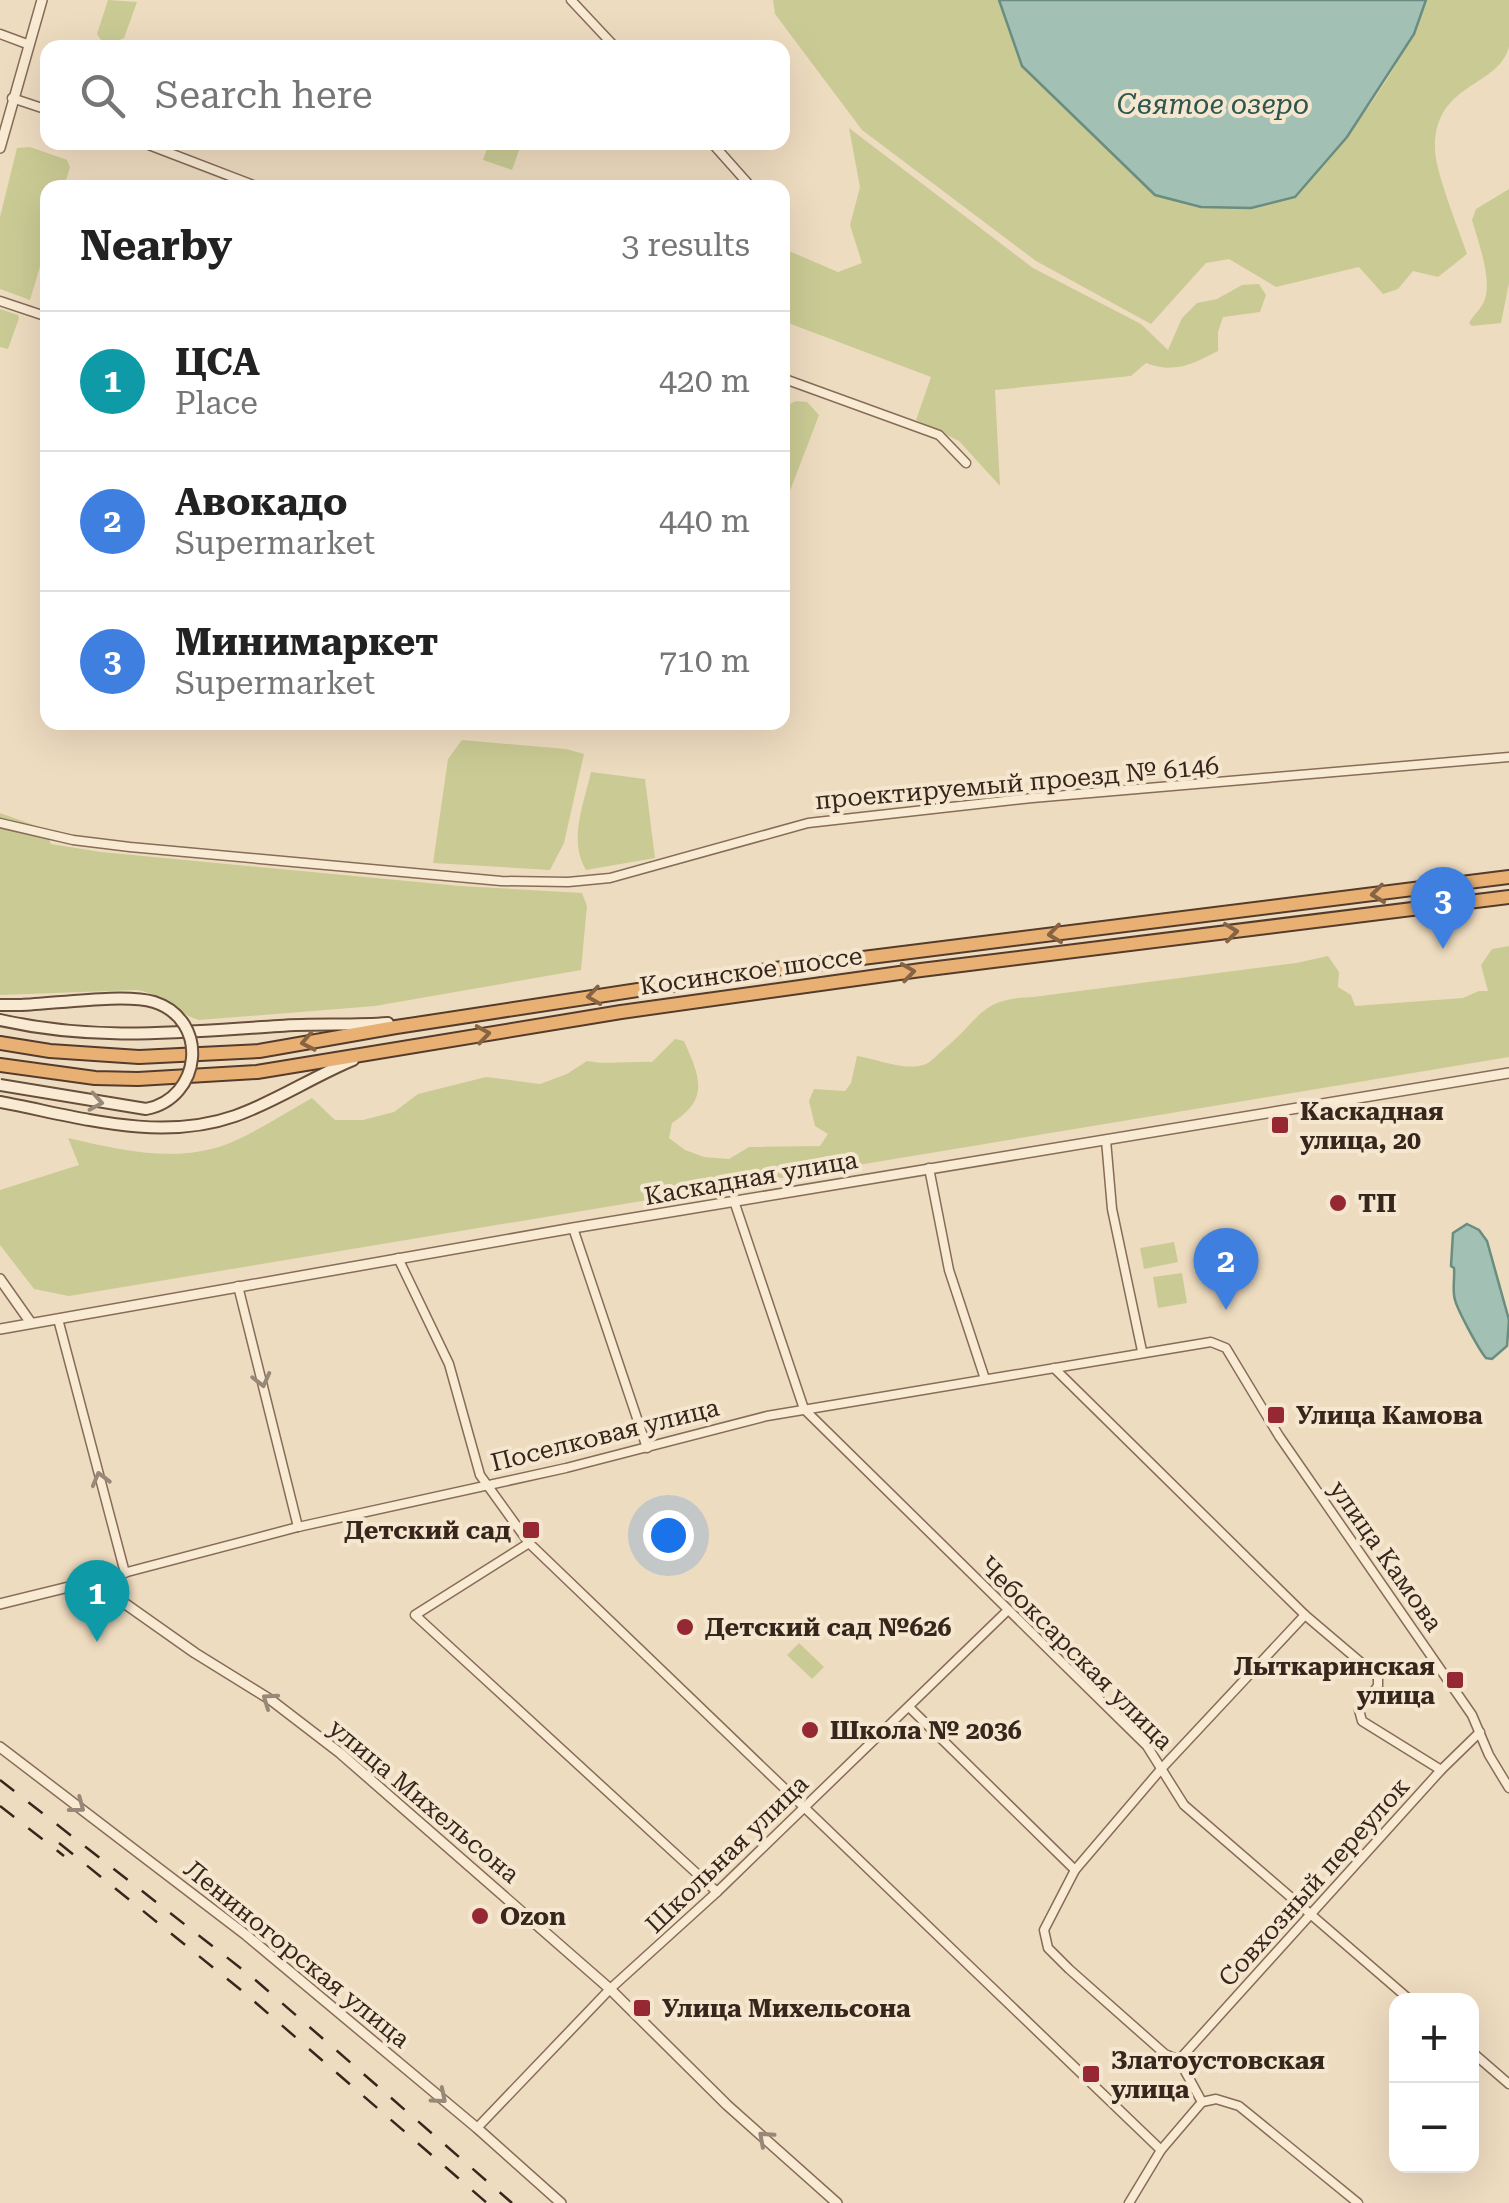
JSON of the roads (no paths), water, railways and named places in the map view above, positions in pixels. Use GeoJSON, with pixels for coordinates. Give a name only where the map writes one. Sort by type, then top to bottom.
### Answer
{"type":"FeatureCollection","features":[{"type":"Feature","properties":{"kind":"highway","name":"Косинское шоссе"},"geometry":{"type":"LineString","coordinates":[[0,1042],[95,1056],[206,1056],[259,1051],[776,969],[1509,877]]}},
{"type":"Feature","properties":{"kind":"highway","name":"Косинское шоссе"},"geometry":{"type":"LineString","coordinates":[[0,1065],[96,1078],[192,1078],[257,1072],[386,1049],[921,970],[1509,897]]}},
{"type":"Feature","properties":{"kind":"main road"},"geometry":{"type":"LineString","coordinates":[[0,1005],[138,1000],[159,1004],[176,1015],[186,1028],[193,1044],[193,1067],[179,1092],[163,1104],[146,1109],[0,1085]]}},
{"type":"Feature","properties":{"kind":"main road"},"geometry":{"type":"LineString","coordinates":[[0,1020],[81,1032],[170,1035],[274,1026],[438,1020]]}},
{"type":"Feature","properties":{"kind":"main road"},"geometry":{"type":"LineString","coordinates":[[0,1102],[133,1127],[194,1126],[234,1116],[322,1073],[386,1049]]}},
{"type":"Feature","properties":{"kind":"street"},"geometry":{"type":"LineString","coordinates":[[0,148],[42,0]]}},
{"type":"Feature","properties":{"kind":"street"},"geometry":{"type":"LineString","coordinates":[[571,0],[608,40]]}},
{"type":"Feature","properties":{"kind":"street"},"geometry":{"type":"LineString","coordinates":[[0,34],[27,44]]}},
{"type":"Feature","properties":{"kind":"street"},"geometry":{"type":"LineString","coordinates":[[12,98],[40,107]]}},
{"type":"Feature","properties":{"kind":"street"},"geometry":{"type":"LineString","coordinates":[[162,150],[240,180]]}},
{"type":"Feature","properties":{"kind":"street"},"geometry":{"type":"LineString","coordinates":[[718,150],[745,180]]}},
{"type":"Feature","properties":{"kind":"street"},"geometry":{"type":"LineString","coordinates":[[0,302],[40,314]]}},
{"type":"Feature","properties":{"kind":"street"},"geometry":{"type":"LineString","coordinates":[[790,381],[939,435],[966,463]]}},
{"type":"Feature","properties":{"kind":"street","name":"проектируемый проезд № 6146"},"geometry":{"type":"LineString","coordinates":[[0,824],[73,840],[130,847],[500,881],[568,882],[610,878],[808,823],[1032,798],[1509,757]]}},
{"type":"Feature","properties":{"kind":"street","name":"Каскадная улица"},"geometry":{"type":"LineString","coordinates":[[0,1329],[573,1228],[1509,1072]]}},
{"type":"Feature","properties":{"kind":"street"},"geometry":{"type":"LineString","coordinates":[[1106,1140],[1112,1209],[1142,1352]]}},
{"type":"Feature","properties":{"kind":"street"},"geometry":{"type":"LineString","coordinates":[[929,1168],[942,1243],[984,1379]]}},
{"type":"Feature","properties":{"kind":"street"},"geometry":{"type":"LineString","coordinates":[[734,1201],[804,1409]]}},
{"type":"Feature","properties":{"kind":"street"},"geometry":{"type":"LineString","coordinates":[[573,1228],[647,1448]]}},
{"type":"Feature","properties":{"kind":"street"},"geometry":{"type":"LineString","coordinates":[[398,1258],[449,1364],[475,1464],[529,1543],[1161,2150]]}},
{"type":"Feature","properties":{"kind":"street"},"geometry":{"type":"LineString","coordinates":[[0,1280],[31,1324]]}},
{"type":"Feature","properties":{"kind":"street"},"geometry":{"type":"LineString","coordinates":[[238,1286],[298,1528]]}},
{"type":"Feature","properties":{"kind":"street"},"geometry":{"type":"LineString","coordinates":[[58,1319],[126,1573]]}},
{"type":"Feature","properties":{"kind":"street","name":"Поселковая улица"},"geometry":{"type":"LineString","coordinates":[[0,1604],[298,1528],[647,1448],[708,1429],[1142,1352],[1211,1342],[1226,1348]]}},
{"type":"Feature","properties":{"kind":"street","name":"улица Камова"},"geometry":{"type":"LineString","coordinates":[[1226,1348],[1279,1436],[1461,1699],[1509,1788]]}},
{"type":"Feature","properties":{"kind":"street"},"geometry":{"type":"LineString","coordinates":[[1054,1368],[1306,1615],[1379,1679],[1360,1710],[1360,1718],[1441,1770]]}},
{"type":"Feature","properties":{"kind":"street","name":"Чебоксарская улица"},"geometry":{"type":"LineString","coordinates":[[804,1409],[1147,1746],[1184,1805],[1310,1918],[1401,1993]]}},
{"type":"Feature","properties":{"kind":"street"},"geometry":{"type":"LineString","coordinates":[[529,1543],[415,1614],[717,1892]]}},
{"type":"Feature","properties":{"kind":"street","name":"улица Михельсона"},"geometry":{"type":"LineString","coordinates":[[93,1581],[194,1653],[271,1700],[340,1753],[610,1990],[728,2105],[837,2203]]}},
{"type":"Feature","properties":{"kind":"street","name":"Школьная улица"},"geometry":{"type":"LineString","coordinates":[[477,2128],[610,1990],[1008,1611]]}},
{"type":"Feature","properties":{"kind":"street"},"geometry":{"type":"LineString","coordinates":[[1202,2102],[1179,2060],[1165,2054],[1048,1948],[1044,1930],[1074,1870],[1162,1768],[1306,1615]]}},
{"type":"Feature","properties":{"kind":"street"},"geometry":{"type":"LineString","coordinates":[[910,1708],[1074,1870]]}},
{"type":"Feature","properties":{"kind":"street","name":"Совхозный переулок"},"geometry":{"type":"LineString","coordinates":[[1179,2060],[1441,1770],[1480,1732]]}},
{"type":"Feature","properties":{"kind":"street","name":"Лениногорская улица"},"geometry":{"type":"LineString","coordinates":[[0,1747],[246,1935],[477,2128],[560,2203]]}},
{"type":"Feature","properties":{"kind":"street"},"geometry":{"type":"LineString","coordinates":[[1479,2058],[1509,2084]]}},
{"type":"Feature","properties":{"kind":"street"},"geometry":{"type":"LineString","coordinates":[[1129,2203],[1161,2150],[1202,2102],[1216,2099],[1239,2106],[1358,2203]]}},
{"type":"Feature","properties":{"kind":"water","name":"Святое озеро"},"geometry":{"type":"Polygon","coordinates":[[[999,0],[1426,0],[1414,34],[1347,137],[1295,197],[1251,208],[1201,207],[1155,195],[1022,66],[999,0]]]}},
{"type":"Feature","properties":{"kind":"water"},"geometry":{"type":"Polygon","coordinates":[[[1467,1224],[1479,1230],[1487,1241],[1509,1320],[1507,1346],[1492,1359],[1486,1358],[1479,1347],[1454,1296],[1453,1233],[1467,1224]]]}},
{"type":"Feature","properties":{"kind":"railway"},"geometry":{"type":"LineString","coordinates":[[0,1780],[252,1977],[512,2203]]}},
{"type":"Feature","properties":{"kind":"railway"},"geometry":{"type":"LineString","coordinates":[[0,1806],[64,1856]]}},
{"type":"Feature","properties":{"kind":"railway"},"geometry":{"type":"LineString","coordinates":[[59,1843],[241,1990],[487,2203]]}},
{"type":"Feature","properties":{"kind":"place","name":"Минимаркет"},"geometry":{"type":"Point","coordinates":[1443,949]}},
{"type":"Feature","properties":{"kind":"place","name":"Каскадная улица, 20"},"geometry":{"type":"Point","coordinates":[1280,1125]}},
{"type":"Feature","properties":{"kind":"place","name":"ТП"},"geometry":{"type":"Point","coordinates":[1338,1203]}},
{"type":"Feature","properties":{"kind":"place","name":"Авокадо"},"geometry":{"type":"Point","coordinates":[1226,1310]}},
{"type":"Feature","properties":{"kind":"place","name":"Улица Камова"},"geometry":{"type":"Point","coordinates":[1276,1415]}},
{"type":"Feature","properties":{"kind":"place","name":"Детский сад"},"geometry":{"type":"Point","coordinates":[531,1530]}},
{"type":"Feature","properties":{"kind":"place","name":"Детский сад №626"},"geometry":{"type":"Point","coordinates":[685,1627]}},
{"type":"Feature","properties":{"kind":"place","name":"ЦСА"},"geometry":{"type":"Point","coordinates":[97,1642]}},
{"type":"Feature","properties":{"kind":"place","name":"Лыткаринская улица"},"geometry":{"type":"Point","coordinates":[1455,1680]}},
{"type":"Feature","properties":{"kind":"place","name":"Школа № 2036"},"geometry":{"type":"Point","coordinates":[810,1730]}},
{"type":"Feature","properties":{"kind":"place","name":"Ozon"},"geometry":{"type":"Point","coordinates":[480,1916]}},
{"type":"Feature","properties":{"kind":"place","name":"Улица Михельсона"},"geometry":{"type":"Point","coordinates":[642,2008]}},
{"type":"Feature","properties":{"kind":"place","name":"Златоустовская улица"},"geometry":{"type":"Point","coordinates":[1091,2074]}}]}
